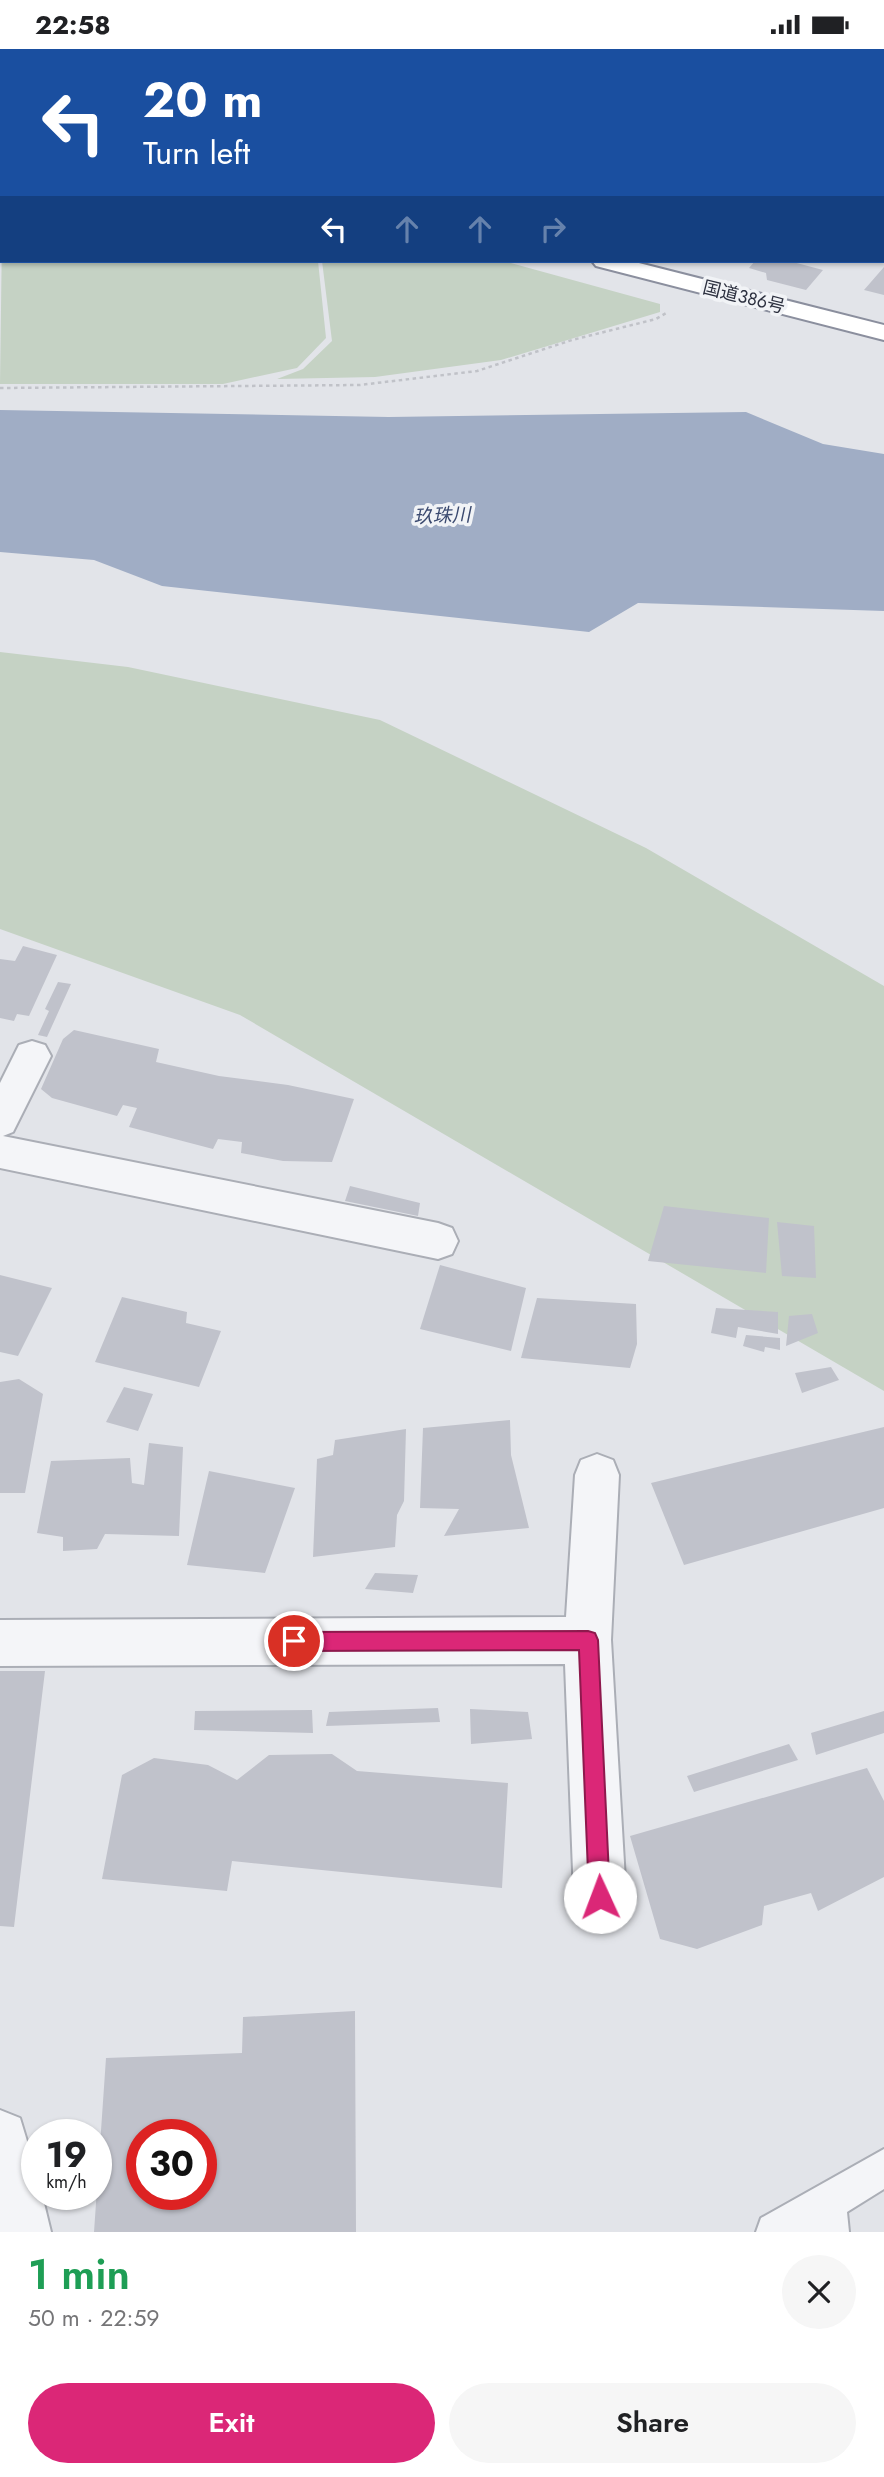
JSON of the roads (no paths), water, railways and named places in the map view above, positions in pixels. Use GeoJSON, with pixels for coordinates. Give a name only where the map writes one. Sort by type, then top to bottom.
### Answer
{"type":"FeatureCollection","features":[{"type":"Feature","properties":{"kind":"highway","name":"国道386号"},"geometry":{"type":"LineString","coordinates":[[612,263],[884,333]]}},
{"type":"Feature","properties":{"kind":"street"},"geometry":{"type":"LineString","coordinates":[[0,1121],[32,1056]]}},
{"type":"Feature","properties":{"kind":"street"},"geometry":{"type":"LineString","coordinates":[[0,1152],[438,1241]]}},
{"type":"Feature","properties":{"kind":"street"},"geometry":{"type":"LineString","coordinates":[[597,1475],[588,1640],[600,1897]]}},
{"type":"Feature","properties":{"kind":"street"},"geometry":{"type":"LineString","coordinates":[[0,1643],[588,1640]]}},
{"type":"Feature","properties":{"kind":"street"},"geometry":{"type":"LineString","coordinates":[[0,2138],[23,2232]]}},
{"type":"Feature","properties":{"kind":"lane"},"geometry":{"type":"LineString","coordinates":[[775,2232],[828,2217],[884,2168]]}},
{"type":"Feature","properties":{"kind":"water","name":"玖珠川"},"geometry":{"type":"Polygon","coordinates":[[[0,410],[389,417],[746,412],[823,444],[884,454],[884,611],[638,603],[589,632],[162,586],[94,560],[0,552],[0,410]]]}}]}
